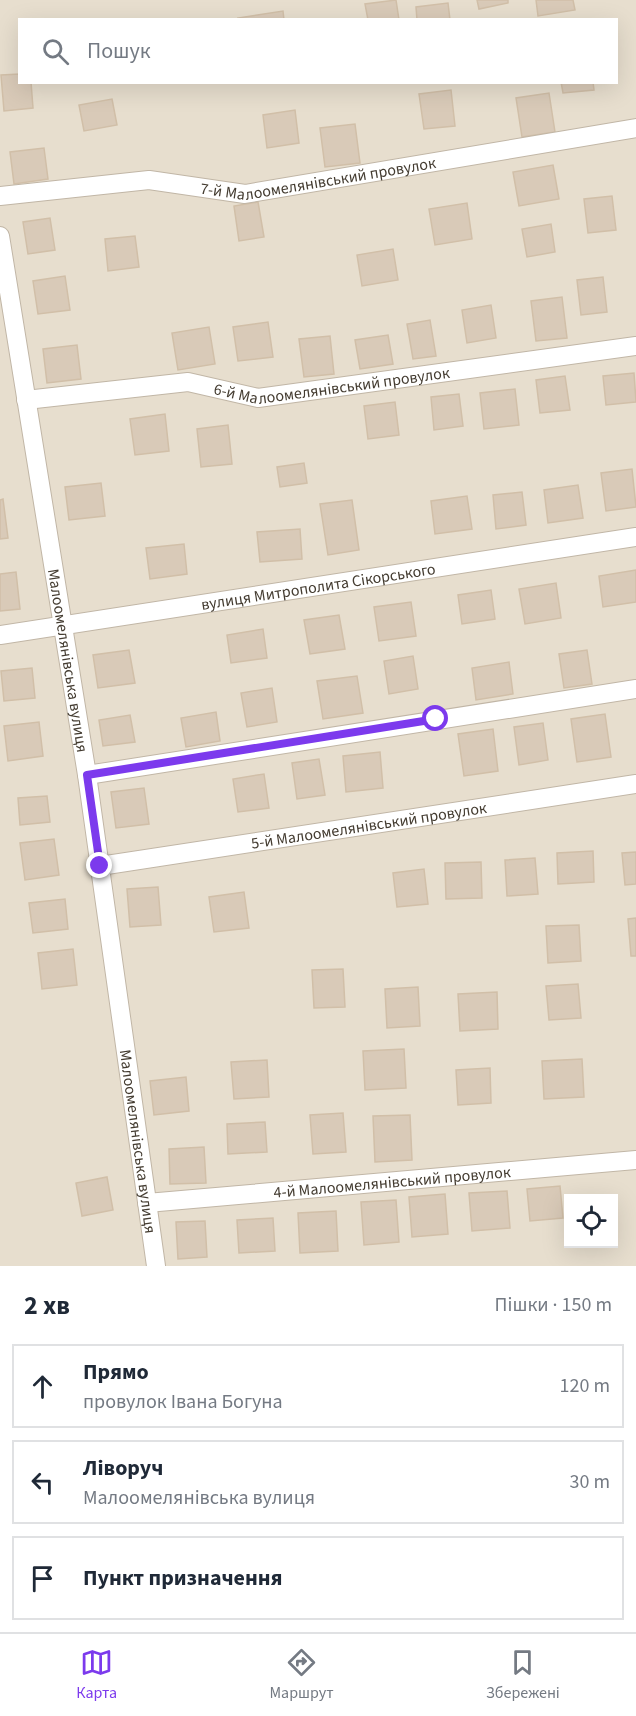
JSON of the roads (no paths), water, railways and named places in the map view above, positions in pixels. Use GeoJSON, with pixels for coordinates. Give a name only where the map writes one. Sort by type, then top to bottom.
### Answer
{"type":"FeatureCollection","features":[{"type":"Feature","properties":{"kind":"street","name":"7-й Малоомелянівський провулок"},"geometry":{"type":"LineString","coordinates":[[0,196],[149,180],[245,194],[636,128]]}},
{"type":"Feature","properties":{"kind":"street","name":"Малоомелянівська вулиця"},"geometry":{"type":"LineString","coordinates":[[0,236],[87,775],[156,1266]]}},
{"type":"Feature","properties":{"kind":"street","name":"6-й Малоомелянівський провулок"},"geometry":{"type":"LineString","coordinates":[[26,400],[188,382],[258,398],[636,346]]}},
{"type":"Feature","properties":{"kind":"street","name":"вулиця Митрополита Сікорського"},"geometry":{"type":"LineString","coordinates":[[0,635],[636,537]]}},
{"type":"Feature","properties":{"kind":"street"},"geometry":{"type":"LineString","coordinates":[[87,775],[636,689]]}},
{"type":"Feature","properties":{"kind":"street","name":"5-й Малоомелянівський провулок"},"geometry":{"type":"LineString","coordinates":[[100,866],[636,784]]}},
{"type":"Feature","properties":{"kind":"street","name":"4-й Малоомелянівський провулок"},"geometry":{"type":"LineString","coordinates":[[147,1203],[636,1161]]}}]}
